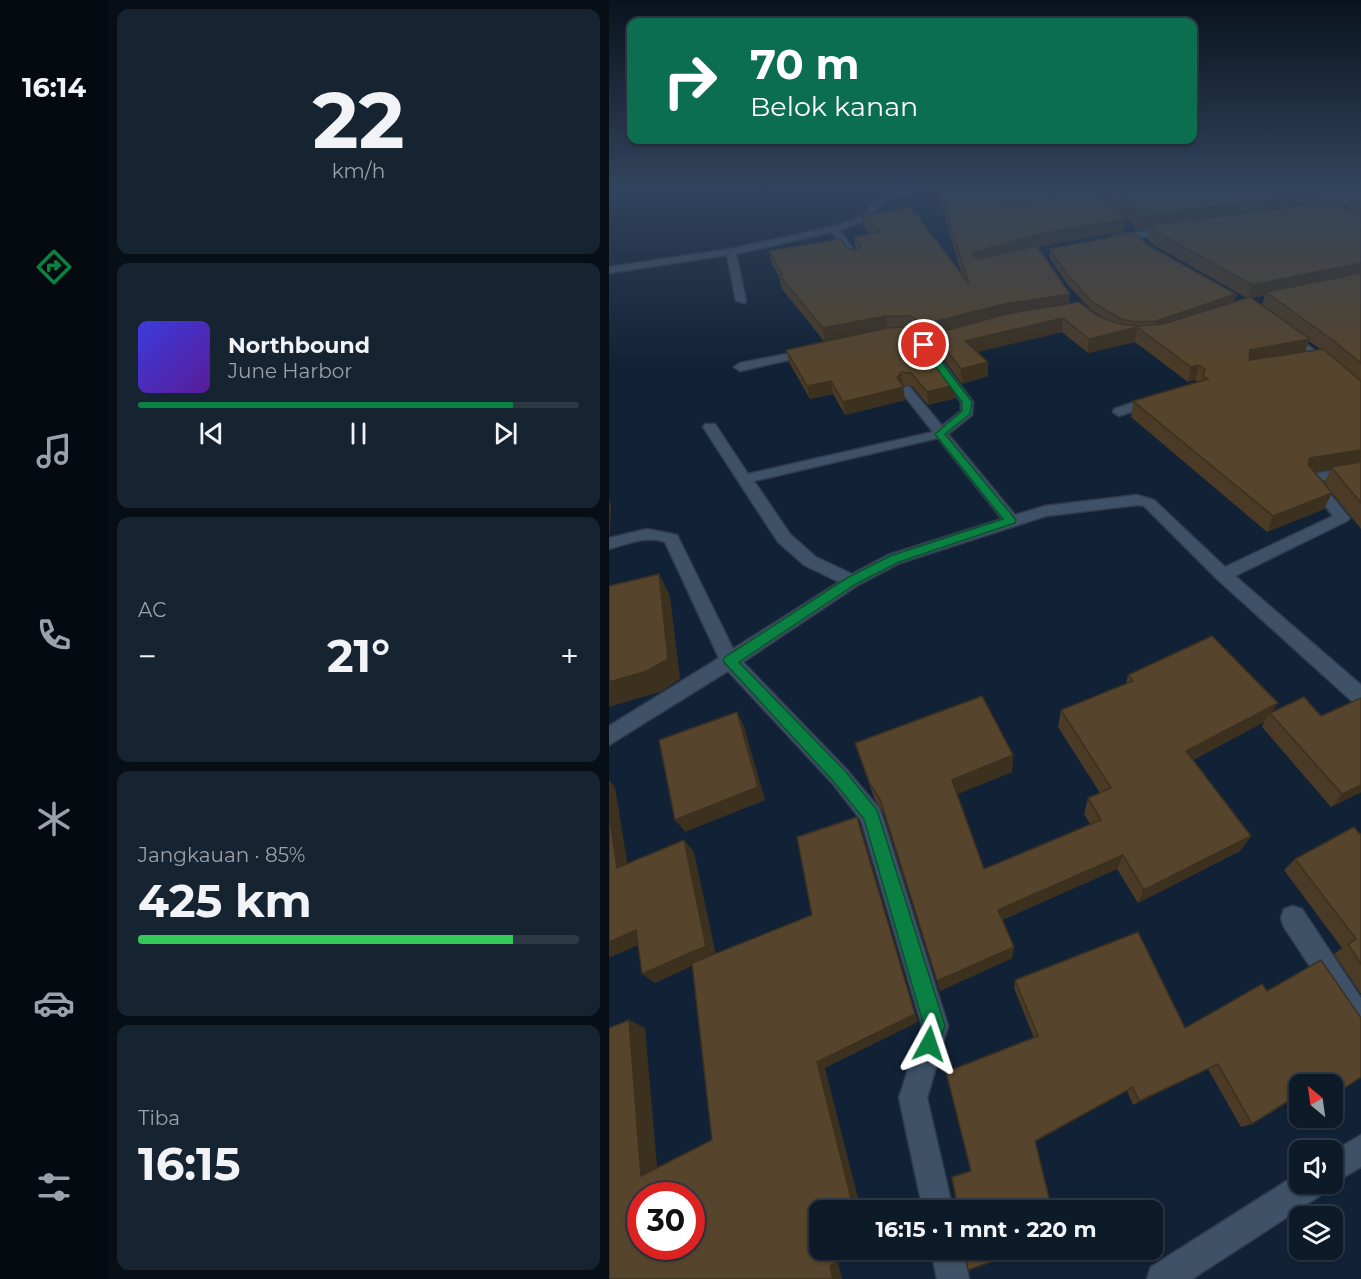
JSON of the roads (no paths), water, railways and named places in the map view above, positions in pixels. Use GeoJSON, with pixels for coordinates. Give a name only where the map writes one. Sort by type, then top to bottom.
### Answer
{"type":"FeatureCollection","features":[{"type":"Feature","properties":{"kind":"street"},"geometry":{"type":"LineString","coordinates":[[609,270],[751,248]]}},
{"type":"Feature","properties":{"kind":"street"},"geometry":{"type":"LineString","coordinates":[[847,248],[855,259]]}},
{"type":"Feature","properties":{"kind":"street"},"geometry":{"type":"LineString","coordinates":[[732,252],[741,301]]}},
{"type":"Feature","properties":{"kind":"street"},"geometry":{"type":"LineString","coordinates":[[1274,323],[1320,357],[1361,392]]}},
{"type":"Feature","properties":{"kind":"street"},"geometry":{"type":"LineString","coordinates":[[924,345],[966,333]]}},
{"type":"Feature","properties":{"kind":"street"},"geometry":{"type":"LineString","coordinates":[[745,479],[940,434],[967,412],[967,402],[924,345],[912,336]]}},
{"type":"Feature","properties":{"kind":"street"},"geometry":{"type":"LineString","coordinates":[[741,367],[820,350]]}},
{"type":"Feature","properties":{"kind":"street"},"geometry":{"type":"LineString","coordinates":[[1296,362],[1320,357]]}},
{"type":"Feature","properties":{"kind":"street"},"geometry":{"type":"LineString","coordinates":[[906,390],[1011,520]]}},
{"type":"Feature","properties":{"kind":"street"},"geometry":{"type":"LineString","coordinates":[[1119,412],[1173,394]]}},
{"type":"Feature","properties":{"kind":"street"},"geometry":{"type":"LineString","coordinates":[[710,427],[784,538],[810,561],[852,581]]}},
{"type":"Feature","properties":{"kind":"street"},"geometry":{"type":"LineString","coordinates":[[1223,575],[1342,518],[1310,478],[1361,470]]}},
{"type":"Feature","properties":{"kind":"street"},"geometry":{"type":"LineString","coordinates":[[609,736],[730,661],[852,581],[894,559],[1045,511],[1137,500],[1149,503],[1223,575],[1361,697]]}},
{"type":"Feature","properties":{"kind":"street"},"geometry":{"type":"LineString","coordinates":[[609,544],[640,534],[657,533],[671,539],[730,661],[840,777],[871,815],[935,1026],[913,1098],[936,1200]]}},
{"type":"Feature","properties":{"kind":"street"},"geometry":{"type":"LineString","coordinates":[[1293,918],[1361,1021]]}},
{"type":"Feature","properties":{"kind":"street"},"geometry":{"type":"LineString","coordinates":[[1343,1162],[1361,1150]]}},
{"type":"Feature","properties":{"kind":"street"},"geometry":{"type":"LineString","coordinates":[[1163,1279],[1295,1194]]}},
{"type":"Feature","properties":{"kind":"street"},"geometry":{"type":"LineString","coordinates":[[949,1260],[953,1279]]}}]}
